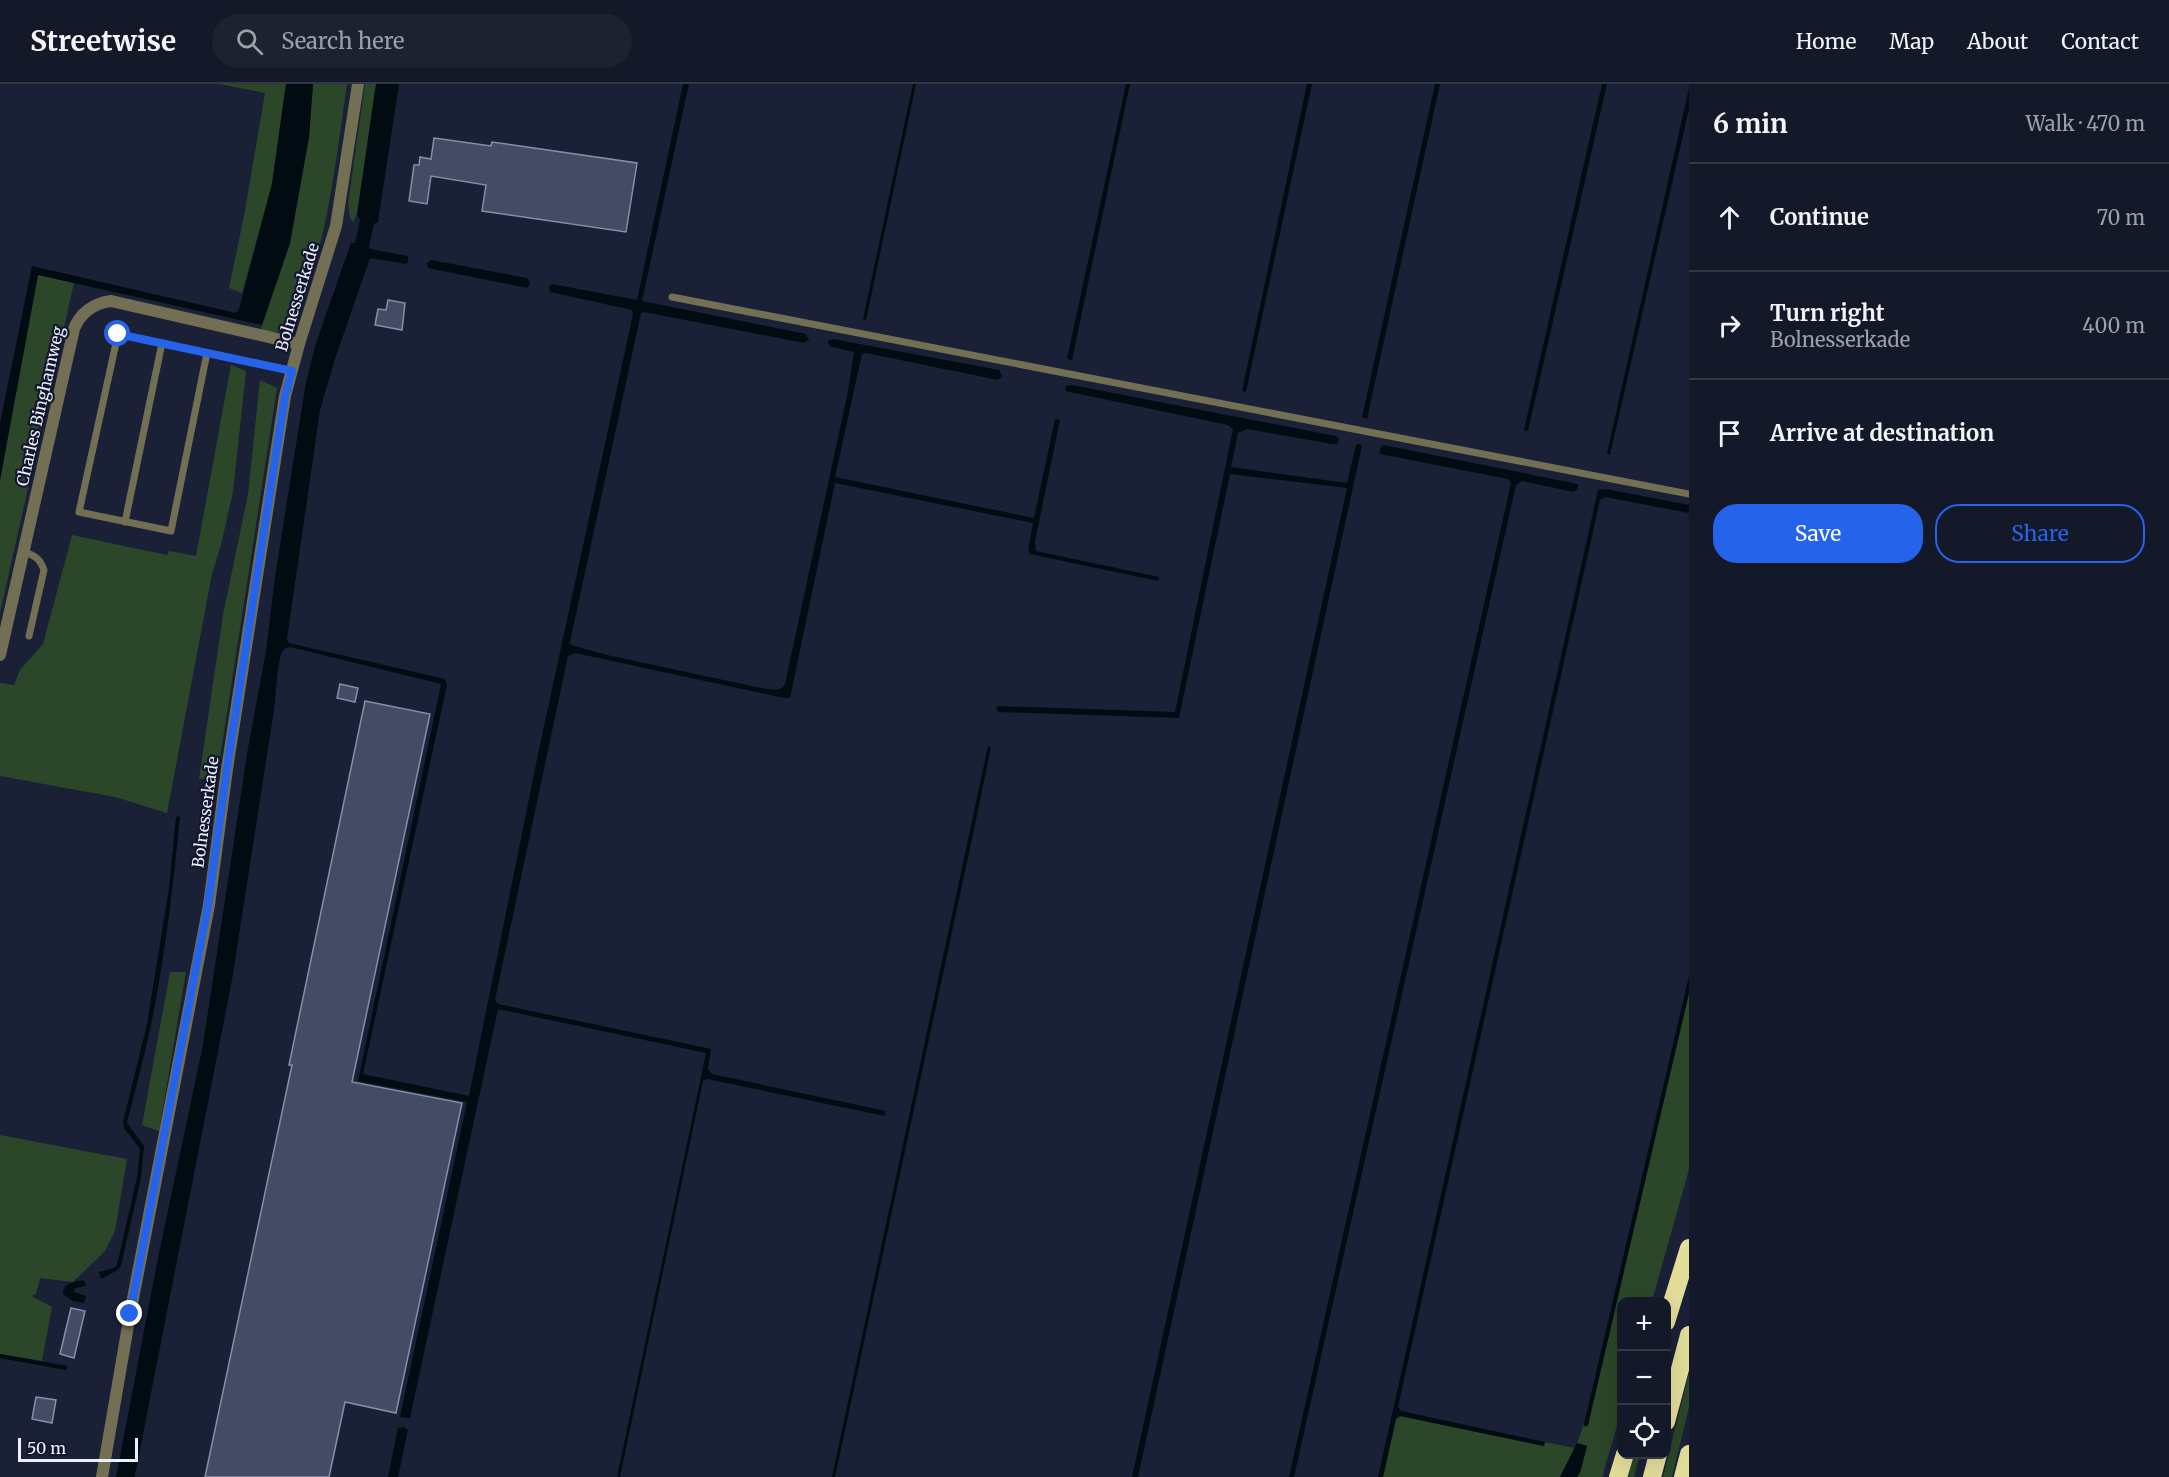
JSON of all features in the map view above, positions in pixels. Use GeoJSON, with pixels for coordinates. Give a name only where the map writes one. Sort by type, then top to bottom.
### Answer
{"type":"FeatureCollection","features":[{"type":"Feature","properties":{"kind":"highway"},"geometry":{"type":"LineString","coordinates":[[1671,1306],[1689,1248]]}},
{"type":"Feature","properties":{"kind":"highway"},"geometry":{"type":"LineString","coordinates":[[1670,1405],[1689,1335]]}},
{"type":"Feature","properties":{"kind":"highway"},"geometry":{"type":"LineString","coordinates":[[1683,1477],[1689,1454]]}},
{"type":"Feature","properties":{"kind":"highway"},"geometry":{"type":"LineString","coordinates":[[1618,1477],[1624,1459]]}},
{"type":"Feature","properties":{"kind":"highway"},"geometry":{"type":"LineString","coordinates":[[1652,1477],[1657,1459]]}},
{"type":"Feature","properties":{"kind":"street","name":"Bolnesserkade"},"geometry":{"type":"LineString","coordinates":[[102,1477],[132,1302],[208,905],[285,396],[336,226],[358,84]]}},
{"type":"Feature","properties":{"kind":"street","name":"Charles Binghamweg"},"geometry":{"type":"LineString","coordinates":[[0,656],[77,321],[91,308],[111,301],[299,344]]}},
{"type":"Feature","properties":{"kind":"lane"},"geometry":{"type":"LineString","coordinates":[[672,297],[1689,495]]}},
{"type":"Feature","properties":{"kind":"lane"},"geometry":{"type":"LineString","coordinates":[[207,353],[171,531],[79,512],[118,334],[292,371]]}},
{"type":"Feature","properties":{"kind":"lane"},"geometry":{"type":"LineString","coordinates":[[125,522],[162,343]]}},
{"type":"Feature","properties":{"kind":"lane"},"geometry":{"type":"LineString","coordinates":[[23,552],[32,554],[41,560],[44,570],[29,636]]}},
{"type":"Feature","properties":{"kind":"green space"},"geometry":{"type":"Polygon","coordinates":[[[220,84],[286,84],[272,184],[242,293],[229,288],[265,93],[220,84]]]}},
{"type":"Feature","properties":{"kind":"green space"},"geometry":{"type":"Polygon","coordinates":[[[313,84],[347,84],[334,177],[322,238],[304,298],[292,327],[278,332],[260,331],[290,243],[309,137],[313,84]]]}},
{"type":"Feature","properties":{"kind":"green space"},"geometry":{"type":"Polygon","coordinates":[[[365,84],[376,84],[357,214],[353,222],[350,218],[348,203],[365,84]]]}},
{"type":"Feature","properties":{"kind":"green space"},"geometry":{"type":"Polygon","coordinates":[[[38,274],[74,283],[0,613],[0,480],[38,274]]]}},
{"type":"Feature","properties":{"kind":"green space"},"geometry":{"type":"Polygon","coordinates":[[[231,365],[246,371],[233,492],[212,574],[167,813],[115,797],[0,776],[0,683],[14,685],[20,670],[43,644],[72,535],[167,555],[169,551],[196,556],[231,365]]]}},
{"type":"Feature","properties":{"kind":"green space"},"geometry":{"type":"Polygon","coordinates":[[[260,380],[277,388],[217,778],[199,779],[223,615],[248,494],[260,380]]]}},
{"type":"Feature","properties":{"kind":"green space"},"geometry":{"type":"Polygon","coordinates":[[[170,972],[186,972],[159,1131],[142,1125],[170,972]]]}},
{"type":"Feature","properties":{"kind":"green space"},"geometry":{"type":"Polygon","coordinates":[[[1689,993],[1689,1169],[1653,1297],[1618,1297],[1689,993]]]}},
{"type":"Feature","properties":{"kind":"green space"},"geometry":{"type":"Polygon","coordinates":[[[0,1135],[127,1159],[115,1231],[105,1251],[73,1282],[40,1278],[36,1294],[31,1296],[52,1307],[42,1361],[0,1354],[0,1135]]]}},
{"type":"Feature","properties":{"kind":"green space"},"geometry":{"type":"Polygon","coordinates":[[[1617,1301],[1617,1426],[1602,1477],[1577,1477],[1587,1446],[1577,1443],[1584,1424],[1585,1427],[1588,1425],[1617,1301]]]}},
{"type":"Feature","properties":{"kind":"green space"},"geometry":{"type":"Polygon","coordinates":[[[1689,1373],[1689,1407],[1672,1477],[1663,1477],[1668,1459],[1671,1459],[1671,1445],[1689,1373]]]}},
{"type":"Feature","properties":{"kind":"green space"},"geometry":{"type":"Polygon","coordinates":[[[1400,1416],[1544,1446],[1545,1442],[1575,1448],[1560,1477],[1383,1477],[1396,1419],[1400,1416]]]}},
{"type":"Feature","properties":{"kind":"green space"},"geometry":{"type":"Polygon","coordinates":[[[1630,1459],[1639,1459],[1634,1477],[1624,1477],[1630,1459]]]}},
{"type":"Feature","properties":{"kind":"shaded area"},"geometry":{"type":"Polygon","coordinates":[[[286,84],[313,84],[309,137],[290,243],[262,325],[38,275],[0,480],[0,423],[32,266],[236,313],[239,309],[272,184],[286,84]]]}},
{"type":"Feature","properties":{"kind":"shaded area"},"geometry":{"type":"Polygon","coordinates":[[[376,84],[399,84],[378,222],[374,224],[369,246],[370,249],[408,256],[408,262],[406,264],[370,258],[335,359],[320,410],[287,639],[289,643],[445,679],[447,685],[363,1074],[469,1096],[538,754],[633,314],[632,310],[550,292],[549,286],[552,284],[637,300],[683,84],[689,84],[642,301],[806,334],[809,340],[804,343],[641,313],[571,645],[607,655],[761,688],[774,690],[783,687],[848,391],[854,352],[829,346],[828,341],[833,339],[999,370],[1002,376],[998,380],[862,354],[835,477],[1034,518],[1055,419],[1060,420],[1035,541],[1036,551],[1159,577],[1158,581],[1030,554],[1028,550],[1033,523],[835,483],[790,698],[575,653],[568,656],[495,1000],[498,1004],[711,1049],[708,1069],[712,1074],[886,1111],[885,1116],[707,1079],[703,1081],[620,1477],[617,1477],[706,1053],[498,1009],[410,1418],[400,1417],[467,1102],[358,1081],[441,684],[290,647],[285,649],[279,664],[274,710],[232,980],[135,1477],[116,1477],[159,1253],[203,1045],[306,382],[316,343],[351,243],[355,243],[360,220],[357,215],[376,84]]]}},
{"type":"Feature","properties":{"kind":"shaded area"},"geometry":{"type":"Polygon","coordinates":[[[913,84],[916,84],[866,320],[863,319],[913,84]]]}},
{"type":"Feature","properties":{"kind":"shaded area"},"geometry":{"type":"Polygon","coordinates":[[[1126,84],[1130,84],[1072,360],[1067,359],[1126,84]]]}},
{"type":"Feature","properties":{"kind":"shaded area"},"geometry":{"type":"Polygon","coordinates":[[[1307,84],[1312,84],[1246,392],[1242,391],[1307,84]]]}},
{"type":"Feature","properties":{"kind":"shaded area"},"geometry":{"type":"Polygon","coordinates":[[[1435,84],[1440,84],[1367,419],[1362,417],[1435,84]]]}},
{"type":"Feature","properties":{"kind":"shaded area"},"geometry":{"type":"Polygon","coordinates":[[[1602,84],[1607,84],[1528,431],[1524,430],[1602,84]]]}},
{"type":"Feature","properties":{"kind":"shaded area"},"geometry":{"type":"Polygon","coordinates":[[[1689,88],[1689,109],[1610,455],[1607,453],[1689,88]]]}},
{"type":"Feature","properties":{"kind":"shaded area"},"geometry":{"type":"Polygon","coordinates":[[[431,260],[527,278],[530,282],[527,288],[428,268],[427,263],[431,260]]]}},
{"type":"Feature","properties":{"kind":"shaded area"},"geometry":{"type":"Polygon","coordinates":[[[1072,385],[1336,436],[1339,439],[1337,444],[1332,444],[1247,429],[1238,433],[1231,467],[1347,483],[1356,445],[1362,446],[1138,1477],[1132,1477],[1347,488],[1230,474],[1179,718],[998,712],[996,708],[998,706],[1175,712],[1233,429],[1228,425],[1065,391],[1066,386],[1072,385]]]}},
{"type":"Feature","properties":{"kind":"shaded area"},"geometry":{"type":"Polygon","coordinates":[[[1383,445],[1578,484],[1578,488],[1574,492],[1522,481],[1516,485],[1294,1477],[1289,1477],[1511,483],[1508,479],[1380,454],[1383,445]]]}},
{"type":"Feature","properties":{"kind":"shaded area"},"geometry":{"type":"Polygon","coordinates":[[[1606,489],[1689,505],[1689,513],[1605,497],[1600,500],[1398,1407],[1401,1411],[1545,1442],[1544,1446],[1400,1416],[1396,1419],[1383,1477],[1378,1477],[1598,490],[1606,489]]]}},
{"type":"Feature","properties":{"kind":"shaded area"},"geometry":{"type":"Polygon","coordinates":[[[988,746],[991,747],[975,825],[835,1477],[832,1477],[988,746]]]}},
{"type":"Feature","properties":{"kind":"shaded area"},"geometry":{"type":"Polygon","coordinates":[[[179,816],[160,974],[148,1037],[127,1123],[144,1146],[141,1178],[121,1266],[101,1279],[99,1272],[117,1265],[137,1177],[140,1149],[124,1128],[123,1122],[147,1024],[169,888],[176,817],[179,816]]]}},
{"type":"Feature","properties":{"kind":"shaded area"},"geometry":{"type":"Polygon","coordinates":[[[1689,976],[1689,993],[1588,1425],[1585,1427],[1689,976]]]}},
{"type":"Feature","properties":{"kind":"shaded area"},"geometry":{"type":"Polygon","coordinates":[[[84,1280],[86,1286],[75,1288],[74,1292],[86,1296],[84,1303],[73,1301],[63,1294],[67,1285],[84,1280]]]}},
{"type":"Feature","properties":{"kind":"shaded area"},"geometry":{"type":"Polygon","coordinates":[[[0,1354],[68,1366],[66,1370],[0,1358],[0,1354]]]}},
{"type":"Feature","properties":{"kind":"shaded area"},"geometry":{"type":"Polygon","coordinates":[[[404,1427],[408,1430],[398,1477],[388,1477],[398,1428],[404,1427]]]}},
{"type":"Feature","properties":{"kind":"shaded area"},"geometry":{"type":"Polygon","coordinates":[[[1577,1443],[1587,1446],[1580,1473],[1577,1477],[1560,1477],[1577,1443]]]}},
{"type":"Feature","properties":{"kind":"building"},"geometry":{"type":"Polygon","coordinates":[[[434,138],[491,146],[492,142],[637,163],[626,232],[482,211],[486,185],[431,176],[427,204],[409,201],[414,165],[419,165],[420,157],[431,159],[434,138]]]}},
{"type":"Feature","properties":{"kind":"building"},"geometry":{"type":"Polygon","coordinates":[[[388,300],[405,303],[402,330],[375,325],[378,309],[386,310],[388,300]]]}},
{"type":"Feature","properties":{"kind":"building"},"geometry":{"type":"Polygon","coordinates":[[[340,684],[358,688],[355,702],[337,698],[340,684]]]}},
{"type":"Feature","properties":{"kind":"building"},"geometry":{"type":"Polygon","coordinates":[[[365,701],[430,714],[352,1082],[462,1103],[396,1413],[345,1402],[329,1477],[205,1477],[292,1065],[289,1065],[365,701]]]}},
{"type":"Feature","properties":{"kind":"building"},"geometry":{"type":"Polygon","coordinates":[[[71,1308],[85,1311],[74,1358],[60,1354],[71,1308]]]}},
{"type":"Feature","properties":{"kind":"building"},"geometry":{"type":"Polygon","coordinates":[[[36,1397],[56,1400],[52,1423],[32,1419],[36,1397]]]}},
{"type":"Feature","properties":{"kind":"route"},"geometry":{"type":"LineString","coordinates":[[118,334],[292,371],[285,396],[208,905],[130,1314]]}}]}
